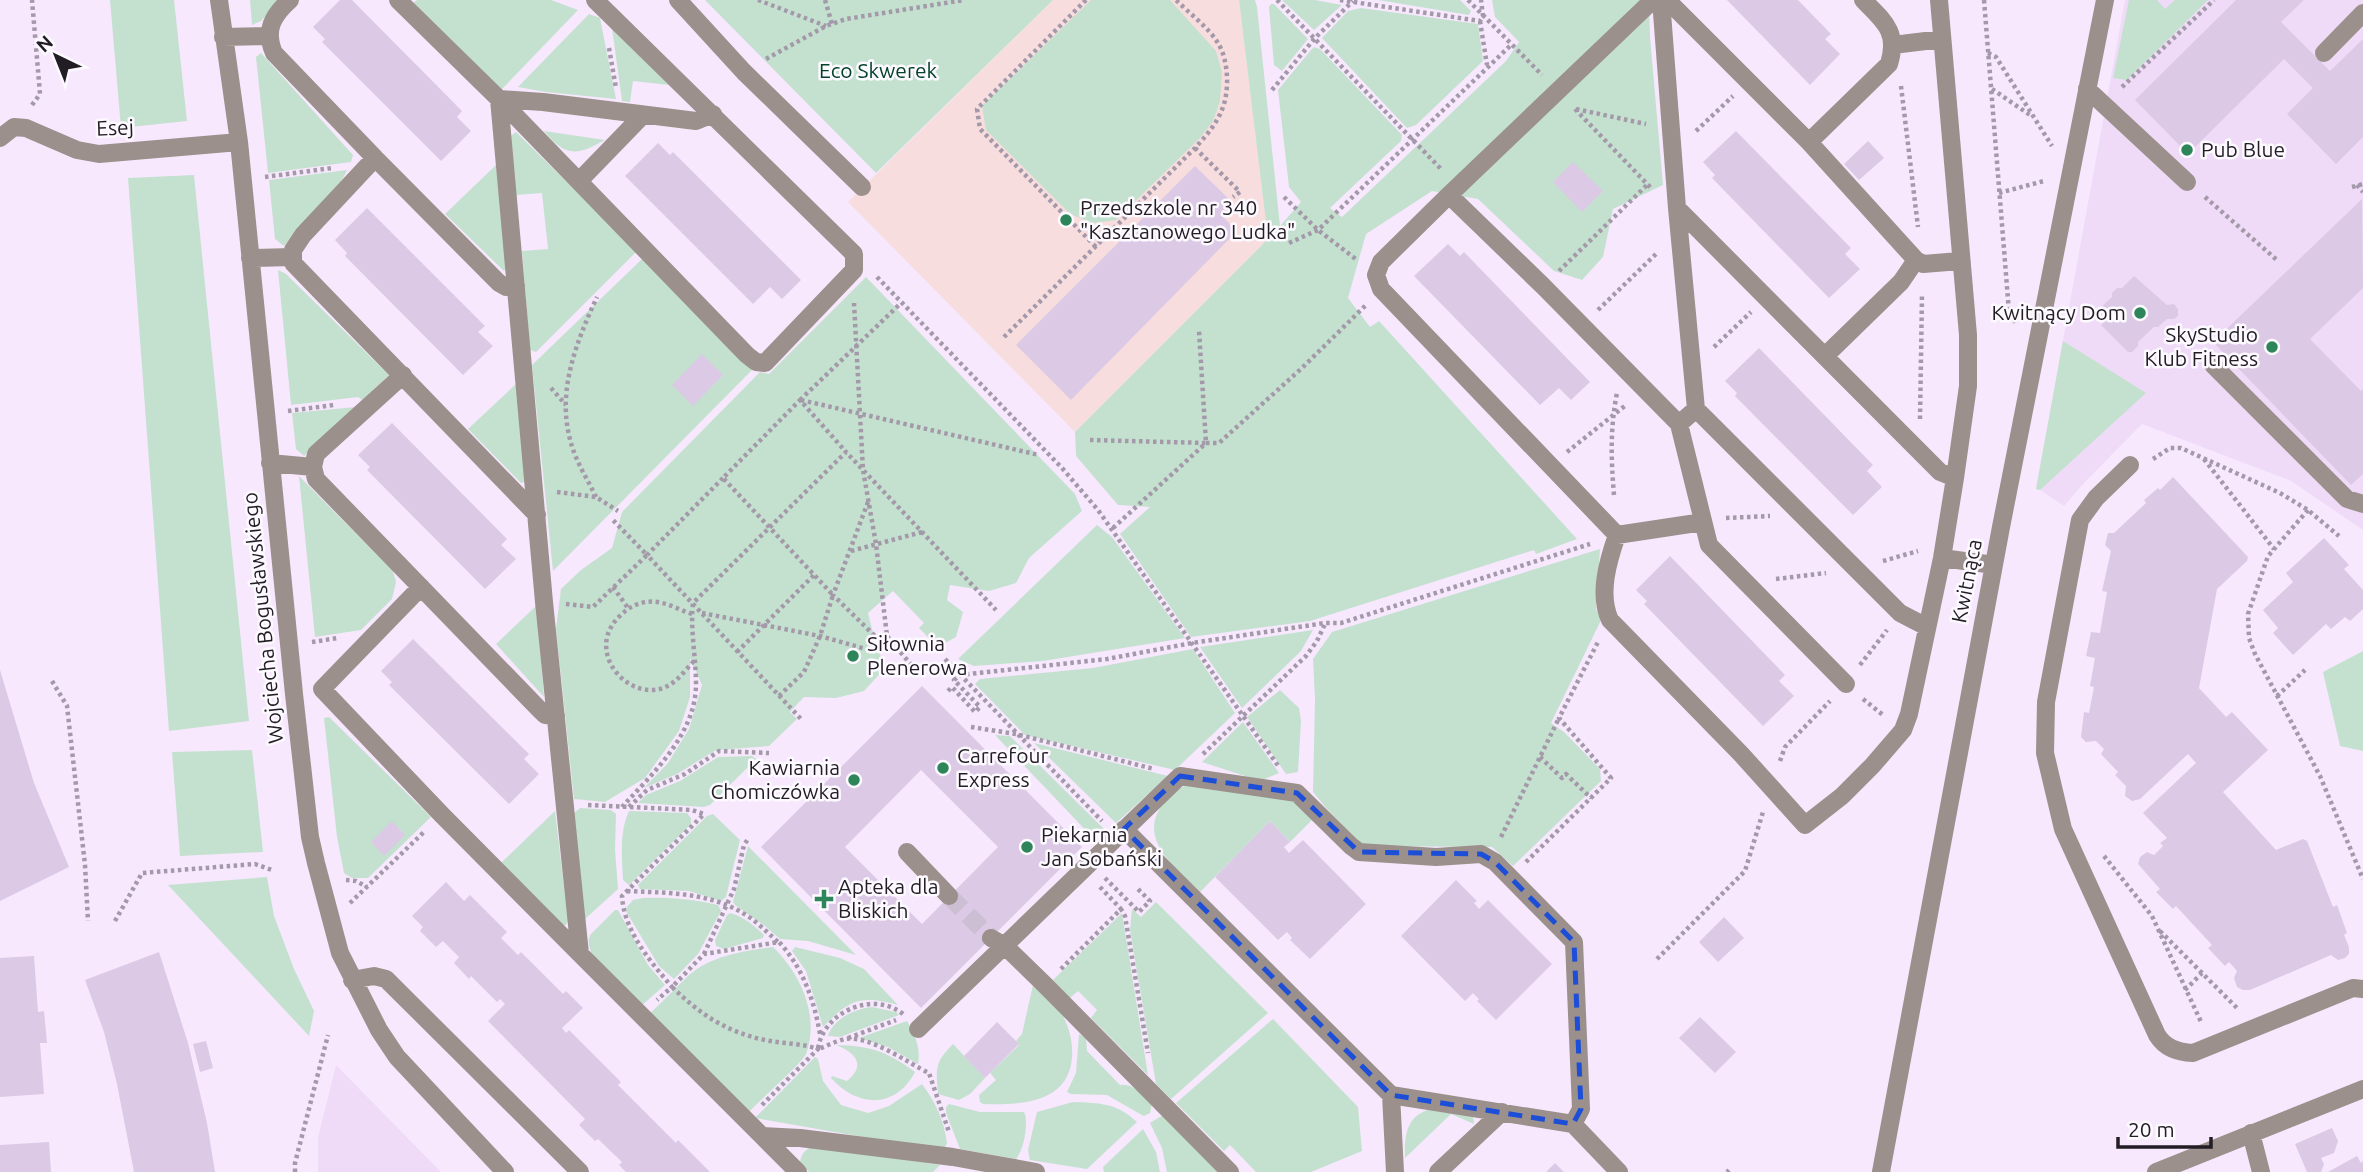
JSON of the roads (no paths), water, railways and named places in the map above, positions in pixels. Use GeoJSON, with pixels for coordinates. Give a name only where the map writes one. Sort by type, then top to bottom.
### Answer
{"type":"FeatureCollection","features":[{"type":"Feature","properties":{"kind":"street","name":"Wojciecha Bogusławskiego"},"geometry":{"type":"LineString","coordinates":[[219,0],[239,142],[310,837],[340,953],[379,1030],[397,1057],[505,1172]]}},
{"type":"Feature","properties":{"kind":"street"},"geometry":{"type":"LineString","coordinates":[[290,0],[271,22],[269,36],[274,52],[499,283],[506,287],[516,286]]}},
{"type":"Feature","properties":{"kind":"street"},"geometry":{"type":"LineString","coordinates":[[398,0],[757,362],[765,363],[854,270],[854,254],[596,0]]}},
{"type":"Feature","properties":{"kind":"street"},"geometry":{"type":"LineString","coordinates":[[678,0],[744,72],[862,187]]}},
{"type":"Feature","properties":{"kind":"street"},"geometry":{"type":"LineString","coordinates":[[1617,535],[1379,282],[1381,262],[1653,0]]}},
{"type":"Feature","properties":{"kind":"street"},"geometry":{"type":"LineString","coordinates":[[1661,0],[1696,409],[1900,612],[1927,627]]}},
{"type":"Feature","properties":{"kind":"street"},"geometry":{"type":"LineString","coordinates":[[1667,0],[1809,142],[1919,262]]}},
{"type":"Feature","properties":{"kind":"street"},"geometry":{"type":"LineString","coordinates":[[1809,142],[1889,64],[1897,45],[1891,32],[1863,0]]}},
{"type":"Feature","properties":{"kind":"street"},"geometry":{"type":"LineString","coordinates":[[1617,535],[1611,550],[1604,597],[1610,620],[1771,786],[1805,825],[1850,788],[1903,730],[1913,697],[1942,558],[1968,386],[1968,335],[1939,0]]}},
{"type":"Feature","properties":{"kind":"street","name":"Kwitnąca"},"geometry":{"type":"LineString","coordinates":[[1881,1172],[1994,565],[2094,95],[2105,0]]}},
{"type":"Feature","properties":{"kind":"street"},"geometry":{"type":"LineString","coordinates":[[2324,52],[2363,13]]}},
{"type":"Feature","properties":{"kind":"street"},"geometry":{"type":"LineString","coordinates":[[223,37],[269,36]]}},
{"type":"Feature","properties":{"kind":"street"},"geometry":{"type":"LineString","coordinates":[[1897,45],[1942,39]]}},
{"type":"Feature","properties":{"kind":"street"},"geometry":{"type":"LineString","coordinates":[[2094,95],[2187,182]]}},
{"type":"Feature","properties":{"kind":"street"},"geometry":{"type":"LineString","coordinates":[[499,99],[696,121],[713,114]]}},
{"type":"Feature","properties":{"kind":"street"},"geometry":{"type":"LineString","coordinates":[[499,99],[544,601],[580,954]]}},
{"type":"Feature","properties":{"kind":"street"},"geometry":{"type":"LineString","coordinates":[[579,181],[643,115]]}},
{"type":"Feature","properties":{"kind":"street","name":"Esej"},"geometry":{"type":"LineString","coordinates":[[7,133],[26,128],[77,150],[99,154],[239,142]]}},
{"type":"Feature","properties":{"kind":"street"},"geometry":{"type":"LineString","coordinates":[[375,158],[303,235],[293,250],[296,268],[537,515]]}},
{"type":"Feature","properties":{"kind":"street"},"geometry":{"type":"LineString","coordinates":[[1453,191],[1679,424],[1709,545],[1846,684]]}},
{"type":"Feature","properties":{"kind":"street"},"geometry":{"type":"LineString","coordinates":[[1677,208],[1940,472],[1955,478]]}},
{"type":"Feature","properties":{"kind":"street"},"geometry":{"type":"LineString","coordinates":[[250,258],[293,257]]}},
{"type":"Feature","properties":{"kind":"street"},"geometry":{"type":"LineString","coordinates":[[1825,356],[1919,262],[1960,261]]}},
{"type":"Feature","properties":{"kind":"street"},"geometry":{"type":"LineString","coordinates":[[2213,365],[2347,499],[2363,504]]}},
{"type":"Feature","properties":{"kind":"street"},"geometry":{"type":"LineString","coordinates":[[403,375],[316,454],[313,467],[316,479],[543,713],[556,716]]}},
{"type":"Feature","properties":{"kind":"street"},"geometry":{"type":"LineString","coordinates":[[1679,424],[1696,409]]}},
{"type":"Feature","properties":{"kind":"street"},"geometry":{"type":"LineString","coordinates":[[270,463],[313,467]]}},
{"type":"Feature","properties":{"kind":"street"},"geometry":{"type":"LineString","coordinates":[[2130,465],[2096,498],[2080,520],[2046,702],[2045,754],[2063,829],[2157,1035],[2162,1043],[2173,1049],[2193,1053],[2353,988],[2363,989]]}},
{"type":"Feature","properties":{"kind":"street"},"geometry":{"type":"LineString","coordinates":[[1617,535],[1703,522]]}},
{"type":"Feature","properties":{"kind":"street"},"geometry":{"type":"LineString","coordinates":[[1942,558],[1994,565]]}},
{"type":"Feature","properties":{"kind":"street"},"geometry":{"type":"LineString","coordinates":[[294,695],[322,690],[421,587]]}},
{"type":"Feature","properties":{"kind":"street"},"geometry":{"type":"LineString","coordinates":[[322,690],[442,815],[798,1172]]}},
{"type":"Feature","properties":{"kind":"street"},"geometry":{"type":"LineString","coordinates":[[912,1019],[1121,833],[1180,776],[1297,793],[1359,852],[1436,857],[1481,854],[1491,859],[1574,942],[1581,1109],[1573,1124]]}},
{"type":"Feature","properties":{"kind":"street"},"geometry":{"type":"LineString","coordinates":[[1121,833],[1391,1095],[1573,1124],[1619,1172]]}},
{"type":"Feature","properties":{"kind":"street"},"geometry":{"type":"LineString","coordinates":[[907,852],[949,896]]}},
{"type":"Feature","properties":{"kind":"street"},"geometry":{"type":"LineString","coordinates":[[998,942],[1045,985],[1230,1172]]}},
{"type":"Feature","properties":{"kind":"street"},"geometry":{"type":"LineString","coordinates":[[352,980],[374,976],[386,979],[580,1172]]}},
{"type":"Feature","properties":{"kind":"street"},"geometry":{"type":"LineString","coordinates":[[2156,1172],[2363,1089]]}},
{"type":"Feature","properties":{"kind":"street"},"geometry":{"type":"LineString","coordinates":[[1391,1095],[1395,1172]]}},
{"type":"Feature","properties":{"kind":"street"},"geometry":{"type":"LineString","coordinates":[[1438,1172],[1502,1112]]}},
{"type":"Feature","properties":{"kind":"street"},"geometry":{"type":"LineString","coordinates":[[2251,1133],[2260,1172]]}},
{"type":"Feature","properties":{"kind":"street"},"geometry":{"type":"LineString","coordinates":[[762,1136],[800,1138],[953,1157],[1027,1171]]}},
{"type":"Feature","properties":{"kind":"tunnel"},"geometry":{"type":"LineString","coordinates":[[949,896],[991,938]]}},
{"type":"Feature","properties":{"kind":"place","name":"Pub Blue"},"geometry":{"type":"Point","coordinates":[2187,150]}},
{"type":"Feature","properties":{"kind":"place","name":"Przedszkole nr 340 \"Kasztanowego Ludka\""},"geometry":{"type":"Point","coordinates":[1066,220]}},
{"type":"Feature","properties":{"kind":"place","name":"Kwitnący Dom"},"geometry":{"type":"Point","coordinates":[2140,313]}},
{"type":"Feature","properties":{"kind":"place","name":"SkyStudio Klub Fitness"},"geometry":{"type":"Point","coordinates":[2272,347]}},
{"type":"Feature","properties":{"kind":"place","name":"Siłownia Plenerowa"},"geometry":{"type":"Point","coordinates":[853,656]}},
{"type":"Feature","properties":{"kind":"place","name":"Carrefour Express"},"geometry":{"type":"Point","coordinates":[943,768]}},
{"type":"Feature","properties":{"kind":"place","name":"Kawiarnia Chomiczówka"},"geometry":{"type":"Point","coordinates":[854,780]}},
{"type":"Feature","properties":{"kind":"place","name":"Piekarnia Jan Sobański"},"geometry":{"type":"Point","coordinates":[1027,847]}},
{"type":"Feature","properties":{"kind":"place","name":"Apteka dla Bliskich"},"geometry":{"type":"Point","coordinates":[824,899]}},
{"type":"Feature","properties":{"kind":"park label","name":"Eco Skwerek"},"geometry":{"type":"Point","coordinates":[878,71]}}]}
